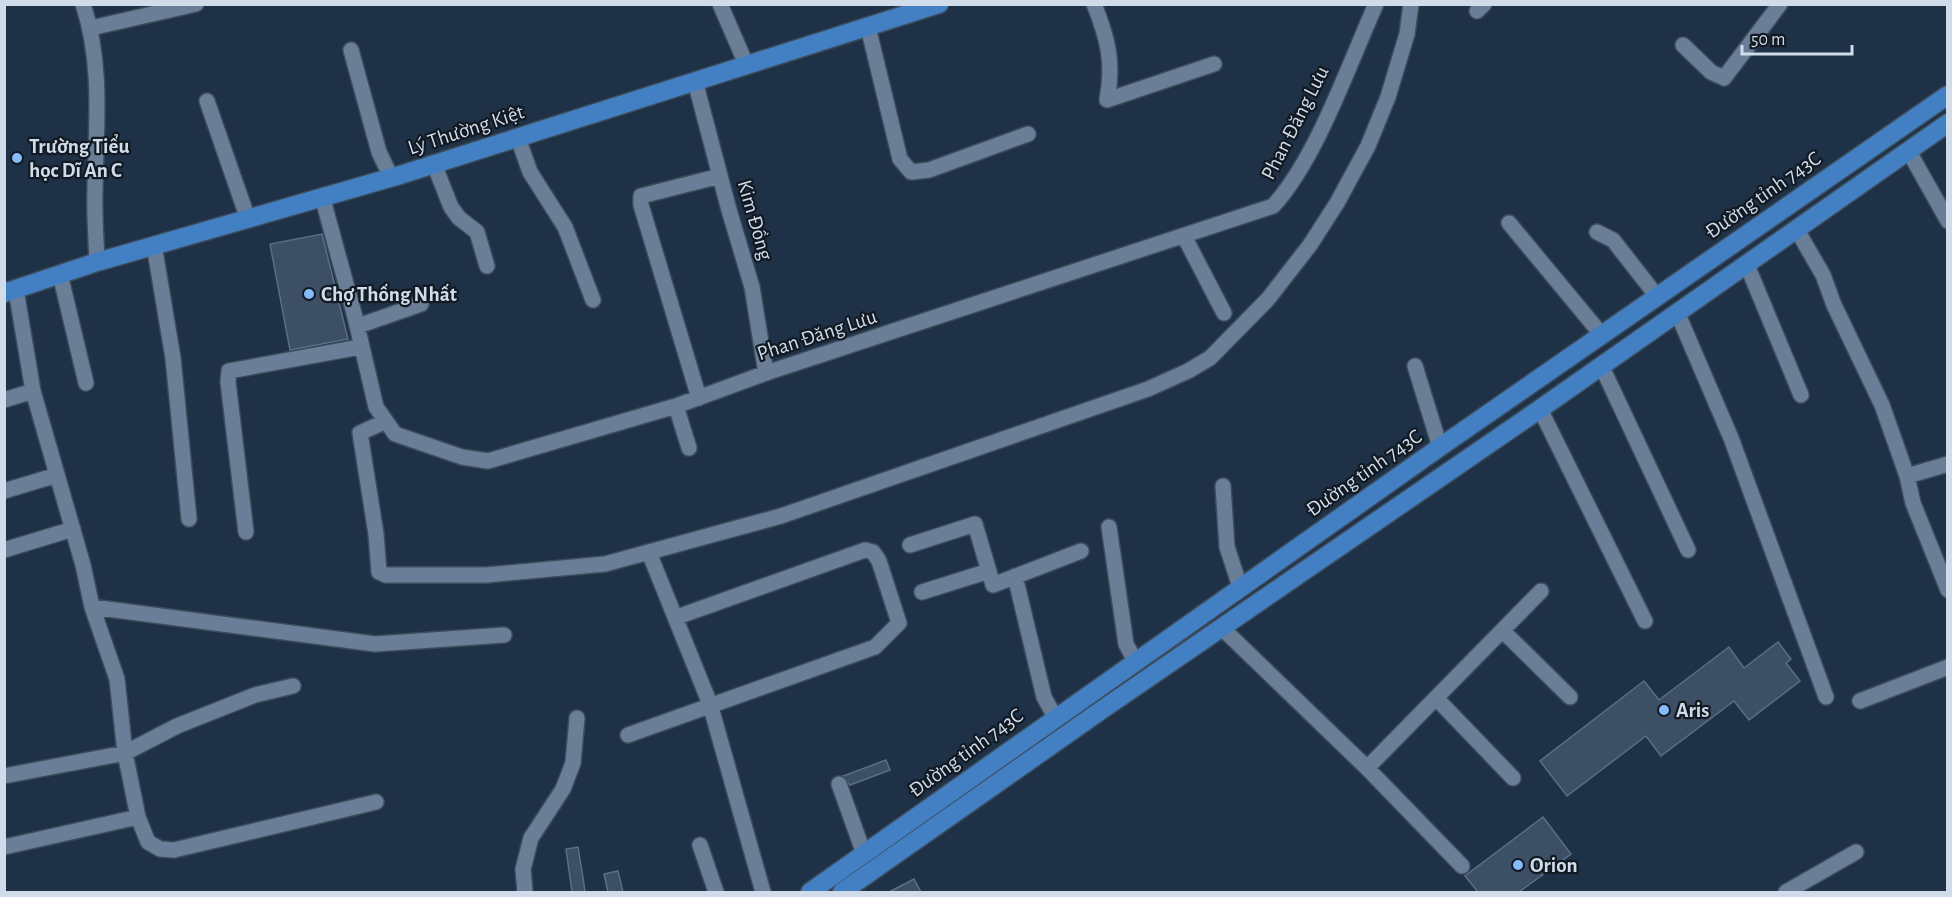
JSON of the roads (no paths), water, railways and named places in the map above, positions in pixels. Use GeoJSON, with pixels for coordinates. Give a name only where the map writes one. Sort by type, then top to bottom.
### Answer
{"type":"FeatureCollection","features":[{"type":"Feature","properties":{"kind":"main road","name":"Lý Thường Kiệt"},"geometry":{"type":"LineString","coordinates":[[10,292],[97,262],[434,164],[935,6]]}},
{"type":"Feature","properties":{"kind":"main road","name":"Đường tỉnh 743C"},"geometry":{"type":"LineString","coordinates":[[810,892],[1240,587],[1947,95]]}},
{"type":"Feature","properties":{"kind":"main road","name":"Đường tỉnh 743C"},"geometry":{"type":"LineString","coordinates":[[842,892],[1747,265],[1947,123]]}},
{"type":"Feature","properties":{"kind":"street"},"geometry":{"type":"LineString","coordinates":[[83,4],[91,28],[99,125],[94,188],[97,262]]}},
{"type":"Feature","properties":{"kind":"street"},"geometry":{"type":"LineString","coordinates":[[91,28],[196,4]]}},
{"type":"Feature","properties":{"kind":"street"},"geometry":{"type":"LineString","coordinates":[[720,4],[746,64]]}},
{"type":"Feature","properties":{"kind":"street"},"geometry":{"type":"LineString","coordinates":[[1094,4],[1106,36],[1112,74],[1107,100],[1214,64]]}},
{"type":"Feature","properties":{"kind":"street","name":"Phan Đăng Lưu"},"geometry":{"type":"LineString","coordinates":[[322,196],[376,407],[395,434],[462,457],[488,461],[676,406],[766,373],[1273,206],[1288,190],[1319,132],[1376,4]]}},
{"type":"Feature","properties":{"kind":"street"},"geometry":{"type":"LineString","coordinates":[[386,421],[360,433],[376,534],[379,571],[384,574],[486,574],[605,564],[781,516],[1148,389],[1210,358],[1268,299],[1310,245],[1337,203],[1368,146],[1388,97],[1407,34],[1411,4]]}},
{"type":"Feature","properties":{"kind":"street"},"geometry":{"type":"LineString","coordinates":[[1683,45],[1711,72],[1724,78],[1780,4]]}},
{"type":"Feature","properties":{"kind":"street"},"geometry":{"type":"LineString","coordinates":[[868,27],[900,159],[910,172],[929,170],[1028,134]]}},
{"type":"Feature","properties":{"kind":"street"},"geometry":{"type":"LineString","coordinates":[[351,50],[379,152],[391,177]]}},
{"type":"Feature","properties":{"kind":"street","name":"Kim Đồng"},"geometry":{"type":"LineString","coordinates":[[696,81],[720,176],[752,286],[766,373]]}},
{"type":"Feature","properties":{"kind":"street"},"geometry":{"type":"LineString","coordinates":[[207,101],[248,219]]}},
{"type":"Feature","properties":{"kind":"street"},"geometry":{"type":"LineString","coordinates":[[518,138],[530,172],[565,226],[593,300]]}},
{"type":"Feature","properties":{"kind":"street"},"geometry":{"type":"LineString","coordinates":[[1908,150],[1947,221]]}},
{"type":"Feature","properties":{"kind":"street"},"geometry":{"type":"LineString","coordinates":[[434,164],[451,207],[459,218],[477,232],[488,266]]}},
{"type":"Feature","properties":{"kind":"street"},"geometry":{"type":"LineString","coordinates":[[699,398],[641,205],[641,196],[720,176]]}},
{"type":"Feature","properties":{"kind":"street"},"geometry":{"type":"LineString","coordinates":[[1509,223],[1601,334]]}},
{"type":"Feature","properties":{"kind":"street"},"geometry":{"type":"LineString","coordinates":[[1797,230],[1823,275],[1834,305],[1882,405],[1907,476],[1913,503],[1947,590]]}},
{"type":"Feature","properties":{"kind":"street"},"geometry":{"type":"LineString","coordinates":[[1597,232],[1613,240],[1656,296]]}},
{"type":"Feature","properties":{"kind":"street"},"geometry":{"type":"LineString","coordinates":[[1184,236],[1224,313]]}},
{"type":"Feature","properties":{"kind":"street"},"geometry":{"type":"LineString","coordinates":[[154,245],[173,358],[189,519]]}},
{"type":"Feature","properties":{"kind":"street"},"geometry":{"type":"LineString","coordinates":[[1747,265],[1801,395]]}},
{"type":"Feature","properties":{"kind":"street"},"geometry":{"type":"LineString","coordinates":[[60,274],[86,383]]}},
{"type":"Feature","properties":{"kind":"street"},"geometry":{"type":"LineString","coordinates":[[10,292],[33,391],[73,529],[92,607],[117,680],[125,753],[138,817],[148,842],[160,849],[174,850],[376,802]]}},
{"type":"Feature","properties":{"kind":"street"},"geometry":{"type":"LineString","coordinates":[[357,326],[421,304]]}},
{"type":"Feature","properties":{"kind":"street"},"geometry":{"type":"LineString","coordinates":[[1677,312],[1731,438],[1826,697]]}},
{"type":"Feature","properties":{"kind":"street"},"geometry":{"type":"LineString","coordinates":[[246,532],[228,382],[229,371],[360,347]]}},
{"type":"Feature","properties":{"kind":"street"},"geometry":{"type":"LineString","coordinates":[[1601,365],[1688,550]]}},
{"type":"Feature","properties":{"kind":"street"},"geometry":{"type":"LineString","coordinates":[[1415,366],[1440,447]]}},
{"type":"Feature","properties":{"kind":"street"},"geometry":{"type":"LineString","coordinates":[[4,400],[33,391]]}},
{"type":"Feature","properties":{"kind":"street"},"geometry":{"type":"LineString","coordinates":[[676,406],[689,448]]}},
{"type":"Feature","properties":{"kind":"street"},"geometry":{"type":"LineString","coordinates":[[1540,409],[1645,621]]}},
{"type":"Feature","properties":{"kind":"street"},"geometry":{"type":"LineString","coordinates":[[1907,476],[1947,464]]}},
{"type":"Feature","properties":{"kind":"street"},"geometry":{"type":"LineString","coordinates":[[4,491],[57,475]]}},
{"type":"Feature","properties":{"kind":"street"},"geometry":{"type":"LineString","coordinates":[[1223,486],[1227,547],[1240,587]]}},
{"type":"Feature","properties":{"kind":"street"},"geometry":{"type":"LineString","coordinates":[[910,545],[975,524],[993,585],[1081,550]]}},
{"type":"Feature","properties":{"kind":"street"},"geometry":{"type":"LineString","coordinates":[[1109,527],[1126,644],[1135,661]]}},
{"type":"Feature","properties":{"kind":"street"},"geometry":{"type":"LineString","coordinates":[[4,550],[73,529]]}},
{"type":"Feature","properties":{"kind":"street"},"geometry":{"type":"LineString","coordinates":[[628,735],[875,647],[899,623],[879,561],[873,552],[865,550],[677,617]]}},
{"type":"Feature","properties":{"kind":"street"},"geometry":{"type":"LineString","coordinates":[[652,560],[677,617],[710,704],[763,892]]}},
{"type":"Feature","properties":{"kind":"street"},"geometry":{"type":"LineString","coordinates":[[922,592],[989,572]]}},
{"type":"Feature","properties":{"kind":"street"},"geometry":{"type":"LineString","coordinates":[[1015,576],[1044,697],[1055,717]]}},
{"type":"Feature","properties":{"kind":"street"},"geometry":{"type":"LineString","coordinates":[[1367,768],[1437,699],[1540,591]]}},
{"type":"Feature","properties":{"kind":"street"},"geometry":{"type":"LineString","coordinates":[[92,607],[375,644],[504,635]]}},
{"type":"Feature","properties":{"kind":"street"},"geometry":{"type":"LineString","coordinates":[[1223,629],[1367,768],[1462,866]]}},
{"type":"Feature","properties":{"kind":"street"},"geometry":{"type":"LineString","coordinates":[[1503,631],[1570,697]]}},
{"type":"Feature","properties":{"kind":"street"},"geometry":{"type":"LineString","coordinates":[[1860,701],[1947,667]]}},
{"type":"Feature","properties":{"kind":"street"},"geometry":{"type":"LineString","coordinates":[[4,776],[125,753],[177,726],[244,699],[293,686]]}},
{"type":"Feature","properties":{"kind":"street"},"geometry":{"type":"LineString","coordinates":[[1437,699],[1513,778]]}},
{"type":"Feature","properties":{"kind":"street"},"geometry":{"type":"LineString","coordinates":[[525,892],[523,869],[531,838],[563,789],[573,763],[577,718]]}},
{"type":"Feature","properties":{"kind":"street"},"geometry":{"type":"LineString","coordinates":[[839,784],[864,854]]}},
{"type":"Feature","properties":{"kind":"street"},"geometry":{"type":"LineString","coordinates":[[4,847],[138,817]]}},
{"type":"Feature","properties":{"kind":"street"},"geometry":{"type":"LineString","coordinates":[[700,845],[716,892]]}},
{"type":"Feature","properties":{"kind":"street"},"geometry":{"type":"LineString","coordinates":[[1786,892],[1856,852]]}},
{"type":"Feature","properties":{"kind":"place","name":"Trường Tiểu học Dĩ An C"},"geometry":{"type":"Point","coordinates":[17,158]}},
{"type":"Feature","properties":{"kind":"place","name":"Chợ Thống Nhất"},"geometry":{"type":"Point","coordinates":[309,294]}},
{"type":"Feature","properties":{"kind":"place","name":"Aris"},"geometry":{"type":"Point","coordinates":[1664,710]}},
{"type":"Feature","properties":{"kind":"place","name":"Orion"},"geometry":{"type":"Point","coordinates":[1518,865]}}]}
